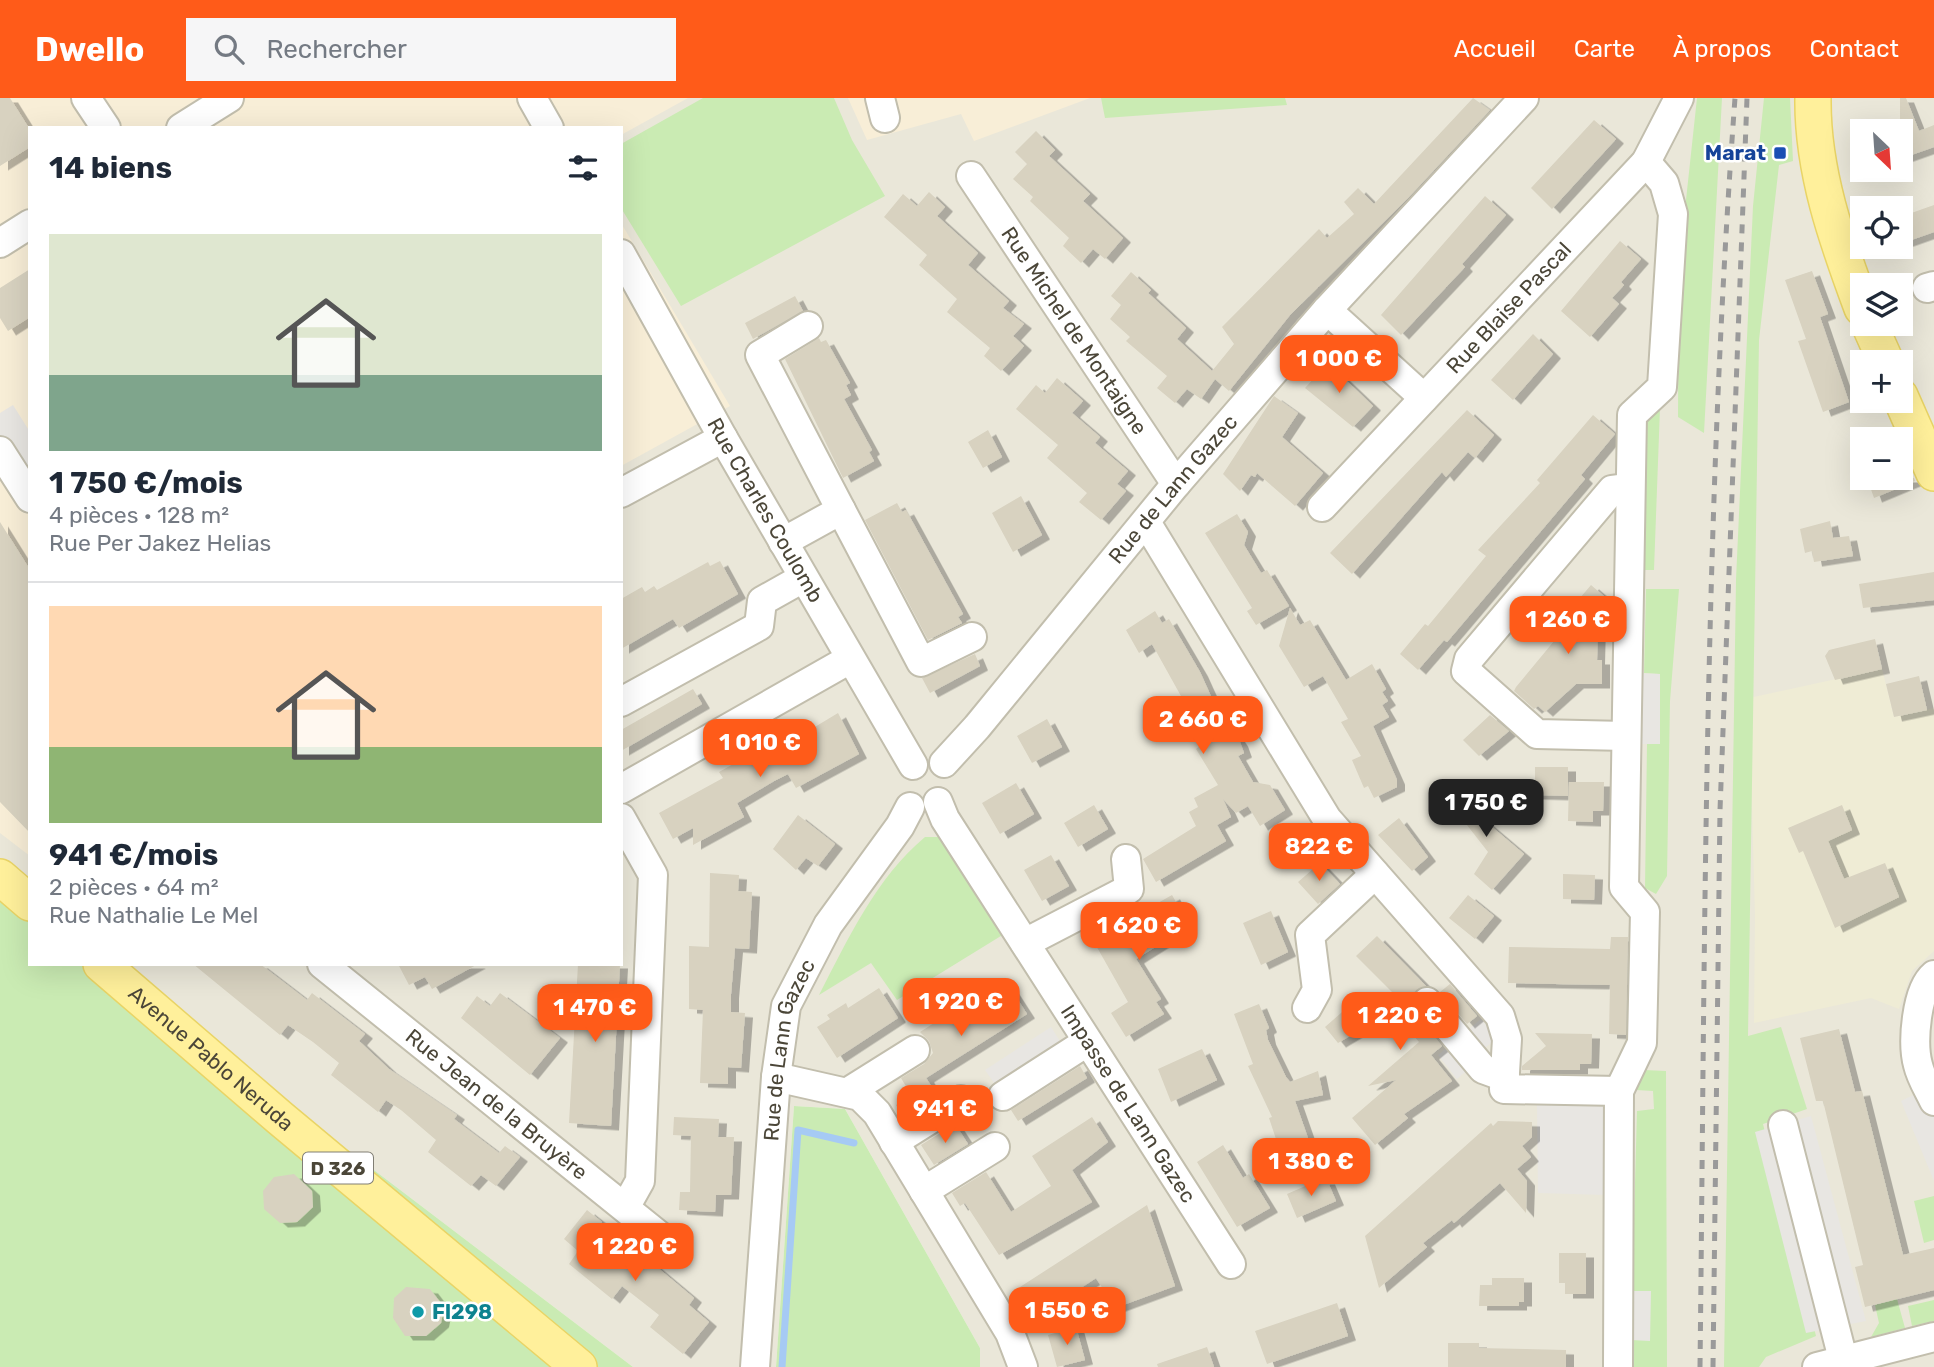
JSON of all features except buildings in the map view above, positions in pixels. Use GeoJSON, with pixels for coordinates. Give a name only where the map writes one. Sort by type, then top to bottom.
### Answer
{"type":"FeatureCollection","features":[{"type":"Feature","properties":{"kind":"main road"},"geometry":{"type":"LineString","coordinates":[[1813,98],[1819,161],[1830,221],[1850,275]]}},
{"type":"Feature","properties":{"kind":"main road"},"geometry":{"type":"LineString","coordinates":[[1908,413],[1934,472]]}},
{"type":"Feature","properties":{"kind":"main road"},"geometry":{"type":"LineString","coordinates":[[0,877],[28,901]]}},
{"type":"Feature","properties":{"kind":"main road","name":"Avenue Pablo Neruda"},"geometry":{"type":"LineString","coordinates":[[103,966],[415,1233],[579,1367]]}},
{"type":"Feature","properties":{"kind":"street"},"geometry":{"type":"LineString","coordinates":[[86,98],[105,126]]}},
{"type":"Feature","properties":{"kind":"street"},"geometry":{"type":"LineString","coordinates":[[184,126],[229,98]]}},
{"type":"Feature","properties":{"kind":"street"},"geometry":{"type":"LineString","coordinates":[[532,98],[548,126]]}},
{"type":"Feature","properties":{"kind":"street","name":"Rue de Lann Gazec"},"geometry":{"type":"LineString","coordinates":[[944,763],[978,727],[1176,484],[1327,310],[1524,98]]}},
{"type":"Feature","properties":{"kind":"street","name":"Rue Blaise Pascal"},"geometry":{"type":"LineString","coordinates":[[1322,506],[1646,162],[1679,98]]}},
{"type":"Feature","properties":{"kind":"street"},"geometry":{"type":"LineString","coordinates":[[1618,1367],[1619,1091],[1642,1043],[1645,925],[1645,912],[1624,887],[1628,488],[1632,415],[1662,387],[1673,214],[1664,183],[1646,162]]}},
{"type":"Feature","properties":{"kind":"street","name":"Rue Michel de Montaigne"},"geometry":{"type":"LineString","coordinates":[[971,176],[1176,484]]}},
{"type":"Feature","properties":{"kind":"street"},"geometry":{"type":"LineString","coordinates":[[0,243],[28,225]]}},
{"type":"Feature","properties":{"kind":"street","name":"Rue Charles Coulomb"},"geometry":{"type":"LineString","coordinates":[[623,258],[803,578],[913,765]]}},
{"type":"Feature","properties":{"kind":"street"},"geometry":{"type":"LineString","coordinates":[[1327,310],[1424,398]]}},
{"type":"Feature","properties":{"kind":"street"},"geometry":{"type":"LineString","coordinates":[[808,326],[760,355],[921,662],[972,637]]}},
{"type":"Feature","properties":{"kind":"street"},"geometry":{"type":"LineString","coordinates":[[623,493],[723,438]]}},
{"type":"Feature","properties":{"kind":"street"},"geometry":{"type":"LineString","coordinates":[[0,451],[28,495]]}},
{"type":"Feature","properties":{"kind":"street"},"geometry":{"type":"LineString","coordinates":[[1626,736],[1536,734],[1466,671],[1469,659],[1612,490],[1628,488]]}},
{"type":"Feature","properties":{"kind":"street"},"geometry":{"type":"LineString","coordinates":[[783,542],[841,510]]}},
{"type":"Feature","properties":{"kind":"street"},"geometry":{"type":"LineString","coordinates":[[1146,522],[1327,819],[1500,1016],[1507,1039],[1504,1089],[1619,1091]]}},
{"type":"Feature","properties":{"kind":"street"},"geometry":{"type":"LineString","coordinates":[[623,701],[759,626],[762,601],[803,578]]}},
{"type":"Feature","properties":{"kind":"street"},"geometry":{"type":"LineString","coordinates":[[623,788],[850,659]]}},
{"type":"Feature","properties":{"kind":"street"},"geometry":{"type":"LineString","coordinates":[[932,755],[944,763],[946,779],[938,803],[929,811],[920,812],[910,807],[905,796],[908,772],[918,757],[932,755]]}},
{"type":"Feature","properties":{"kind":"street","name":"Impasse de Lann Gazec"},"geometry":{"type":"LineString","coordinates":[[938,803],[945,819],[1231,1264]]}},
{"type":"Feature","properties":{"kind":"street","name":"Rue de Lann Gazec"},"geometry":{"type":"LineString","coordinates":[[759,1323],[776,1077],[786,1006],[828,925],[900,827],[910,807]]}},
{"type":"Feature","properties":{"kind":"street"},"geometry":{"type":"LineString","coordinates":[[623,822],[653,875],[640,1181],[626,1206]]}},
{"type":"Feature","properties":{"kind":"street"},"geometry":{"type":"LineString","coordinates":[[1025,943],[1129,889],[1126,859]]}},
{"type":"Feature","properties":{"kind":"street"},"geometry":{"type":"LineString","coordinates":[[1307,1008],[1317,990],[1310,934],[1375,874]]}},
{"type":"Feature","properties":{"kind":"street","name":"Rue Jean de la Bruyère"},"geometry":{"type":"LineString","coordinates":[[325,966],[626,1206],[672,1246]]}},
{"type":"Feature","properties":{"kind":"street"},"geometry":{"type":"LineString","coordinates":[[1934,975],[1927,981],[1915,1027],[1918,1065],[1934,1101]]}},
{"type":"Feature","properties":{"kind":"street"},"geometry":{"type":"LineString","coordinates":[[1427,1002],[1483,1069],[1505,1077]]}},
{"type":"Feature","properties":{"kind":"street"},"geometry":{"type":"LineString","coordinates":[[1003,1096],[1087,1041]]}},
{"type":"Feature","properties":{"kind":"street"},"geometry":{"type":"LineString","coordinates":[[848,1092],[915,1051]]}},
{"type":"Feature","properties":{"kind":"street"},"geometry":{"type":"LineString","coordinates":[[776,1077],[860,1096],[877,1114],[1010,1333],[1023,1367]]}},
{"type":"Feature","properties":{"kind":"street"},"geometry":{"type":"LineString","coordinates":[[894,1142],[961,1100]]}},
{"type":"Feature","properties":{"kind":"street"},"geometry":{"type":"LineString","coordinates":[[1783,1125],[1830,1363],[1934,1337]]}},
{"type":"Feature","properties":{"kind":"street"},"geometry":{"type":"LineString","coordinates":[[924,1191],[995,1147]]}},
{"type":"Feature","properties":{"kind":"street"},"geometry":{"type":"LineString","coordinates":[[744,1367],[759,1323]]}},
{"type":"Feature","properties":{"kind":"street"},"geometry":{"type":"LineString","coordinates":[[755,1367],[759,1323]]}},
{"type":"Feature","properties":{"kind":"shaded area"},"geometry":{"type":"Polygon","coordinates":[[[0,98],[1934,98],[1934,1367],[980,1367],[980,1348],[845,1109],[794,1106],[776,1367],[633,1367],[106,966],[623,966],[623,126],[28,126],[28,907],[0,886],[0,98]]]}},
{"type":"Feature","properties":{"kind":"shaded area"},"geometry":{"type":"Polygon","coordinates":[[[0,98],[688,98],[623,134],[623,126],[28,126],[28,854],[0,833],[0,98]]]}},
{"type":"Feature","properties":{"kind":"shaded area"},"geometry":{"type":"Polygon","coordinates":[[[848,98],[1090,98],[974,141],[961,114],[867,140],[848,98]]]}},
{"type":"Feature","properties":{"kind":"shaded area"},"geometry":{"type":"Polygon","coordinates":[[[623,226],[730,406],[623,465],[623,226]]]}},
{"type":"Feature","properties":{"kind":"shaded area"},"geometry":{"type":"Polygon","coordinates":[[[13,405],[28,429],[28,495],[0,451],[0,413],[13,405]]]}},
{"type":"Feature","properties":{"kind":"shaded area"},"geometry":{"type":"Polygon","coordinates":[[[1882,669],[1894,717],[1934,708],[1934,951],[1912,971],[1899,1009],[1871,998],[1754,1023],[1755,915],[1749,698],[1882,669]]]}},
{"type":"Feature","properties":{"kind":"shaded area"},"geometry":{"type":"Polygon","coordinates":[[[1626,673],[1660,674],[1660,744],[1625,744],[1626,673]]]}},
{"type":"Feature","properties":{"kind":"shaded area"},"geometry":{"type":"Polygon","coordinates":[[[1481,1019],[1497,1039],[1473,1056],[1477,1062],[1457,1079],[1438,1055],[1481,1019]]]}},
{"type":"Feature","properties":{"kind":"shaded area"},"geometry":{"type":"Polygon","coordinates":[[[1051,1027],[1068,1054],[1003,1096],[985,1070],[1051,1027]]]}},
{"type":"Feature","properties":{"kind":"shaded area"},"geometry":{"type":"Polygon","coordinates":[[[1928,1088],[1934,1101],[1934,1181],[1901,1101],[1928,1088]]]}},
{"type":"Feature","properties":{"kind":"shaded area"},"geometry":{"type":"Polygon","coordinates":[[[1537,1103],[1602,1103],[1612,1114],[1606,1195],[1538,1193],[1537,1103]]]}},
{"type":"Feature","properties":{"kind":"shaded area"},"geometry":{"type":"Polygon","coordinates":[[[1811,1116],[1866,1321],[1806,1333],[1755,1132],[1811,1116]]]}},
{"type":"Feature","properties":{"kind":"shaded area"},"geometry":{"type":"Polygon","coordinates":[[[1632,1291],[1651,1291],[1650,1341],[1631,1340],[1632,1291]]]}},
{"type":"Feature","properties":{"kind":"green space"},"geometry":{"type":"Polygon","coordinates":[[[703,98],[834,98],[852,140],[885,196],[681,306],[623,211],[623,143],[703,98]]]}},
{"type":"Feature","properties":{"kind":"green space"},"geometry":{"type":"Polygon","coordinates":[[[1101,98],[1285,98],[1287,105],[1105,118],[1101,98]]]}},
{"type":"Feature","properties":{"kind":"green space"},"geometry":{"type":"Polygon","coordinates":[[[1697,98],[1722,98],[1704,433],[1678,417],[1679,223],[1686,200],[1697,98]]]}},
{"type":"Feature","properties":{"kind":"green space"},"geometry":{"type":"Polygon","coordinates":[[[1764,98],[1790,98],[1793,161],[1779,165],[1759,340],[1748,1036],[1781,1027],[1807,1109],[1763,1124],[1816,1336],[1766,1357],[1759,1367],[1724,1367],[1736,580],[1753,206],[1764,98]]]}},
{"type":"Feature","properties":{"kind":"green space"},"geometry":{"type":"Polygon","coordinates":[[[1660,408],[1654,570],[1643,570],[1643,418],[1660,408]]]}},
{"type":"Feature","properties":{"kind":"green space"},"geometry":{"type":"Polygon","coordinates":[[[1646,589],[1679,589],[1670,701],[1667,876],[1656,894],[1645,888],[1647,744],[1659,744],[1660,674],[1644,673],[1646,589]]]}},
{"type":"Feature","properties":{"kind":"green space"},"geometry":{"type":"Polygon","coordinates":[[[925,837],[939,837],[953,847],[1009,931],[897,1000],[871,963],[819,995],[864,910],[892,871],[925,837]]]}},
{"type":"Feature","properties":{"kind":"green space"},"geometry":{"type":"Polygon","coordinates":[[[0,886],[28,907],[28,966],[106,966],[633,1367],[0,1367],[0,886]]]}},
{"type":"Feature","properties":{"kind":"green space"},"geometry":{"type":"Polygon","coordinates":[[[1644,1070],[1666,1071],[1667,1367],[1631,1367],[1631,1340],[1650,1340],[1632,1291],[1637,1111],[1654,1109],[1653,1091],[1636,1090],[1637,1078],[1644,1070]]]}},
{"type":"Feature","properties":{"kind":"green space"},"geometry":{"type":"Polygon","coordinates":[[[794,1106],[845,1109],[980,1348],[980,1367],[776,1367],[794,1106]]]}},
{"type":"Feature","properties":{"kind":"green space"},"geometry":{"type":"Polygon","coordinates":[[[1934,1196],[1934,1240],[1924,1243],[1914,1201],[1934,1196]]]}},
{"type":"Feature","properties":{"kind":"green space"},"geometry":{"type":"Polygon","coordinates":[[[1897,1299],[1905,1328],[1871,1337],[1879,1323],[1875,1305],[1897,1299]]]}},
{"type":"Feature","properties":{"kind":"green space"},"geometry":{"type":"Polygon","coordinates":[[[1934,1300],[1934,1321],[1912,1326],[1908,1306],[1934,1300]]]}},
{"type":"Feature","properties":{"kind":"waterway"},"geometry":{"type":"LineString","coordinates":[[782,1367],[798,1130],[854,1143]]}},
{"type":"Feature","properties":{"kind":"railway"},"geometry":{"type":"LineString","coordinates":[[1700,1367],[1705,891],[1712,573],[1717,415],[1735,98]]}},
{"type":"Feature","properties":{"kind":"railway"},"geometry":{"type":"LineString","coordinates":[[1713,1367],[1720,810],[1747,98]]}},
{"type":"Feature","properties":{"kind":"place","name":"Marat"},"geometry":{"type":"Point","coordinates":[1780,153]}},
{"type":"Feature","properties":{"kind":"place","name":"Fl298"},"geometry":{"type":"Point","coordinates":[418,1312]}}]}
